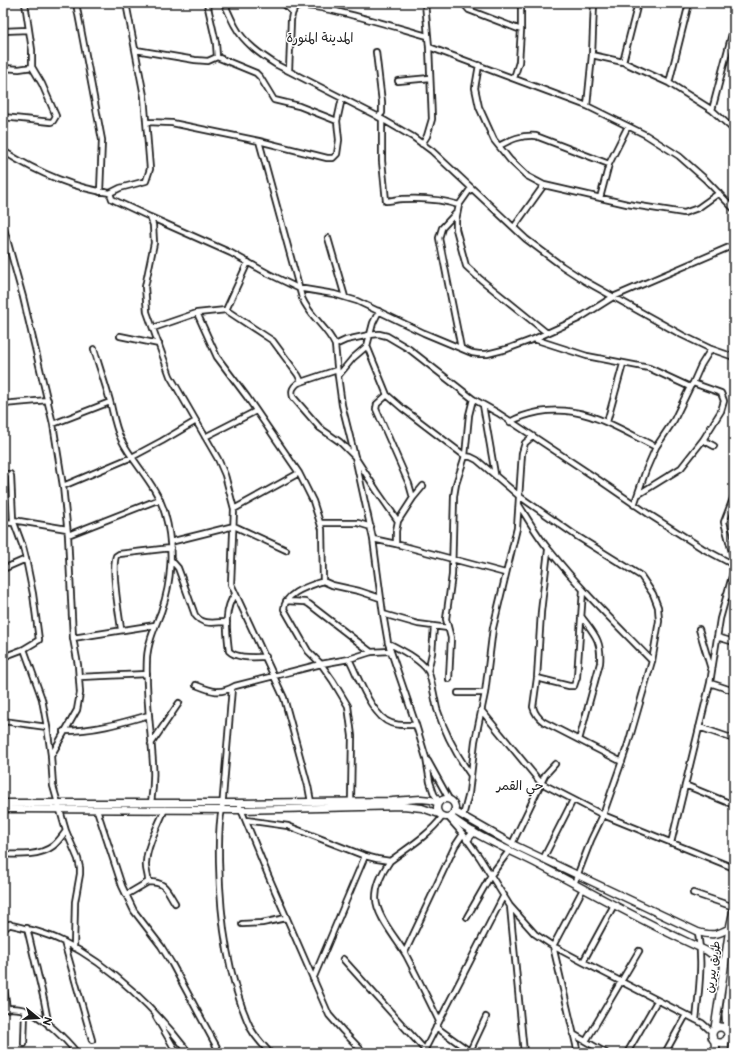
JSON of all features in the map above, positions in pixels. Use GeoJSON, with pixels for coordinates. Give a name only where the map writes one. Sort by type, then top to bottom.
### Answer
{"type":"FeatureCollection","features":[{"type":"Feature","properties":{"kind":"main road","name":"طريق بيرين"},"geometry":{"type":"LineString","coordinates":[[713,1030],[734,908]]}},
{"type":"Feature","properties":{"kind":"main road","name":"طريق بيرين"},"geometry":{"type":"LineString","coordinates":[[724,1053],[728,1036],[726,1015],[734,955]]}},
{"type":"Feature","properties":{"kind":"main road"},"geometry":{"type":"LineString","coordinates":[[715,1042],[722,1043],[728,1036],[721,1027],[713,1030],[712,1038],[715,1042],[716,1053]]}},
{"type":"Feature","properties":{"kind":"street"},"geometry":{"type":"LineString","coordinates":[[3,117],[51,122],[56,116],[51,103],[32,67],[32,50],[25,3]]}},
{"type":"Feature","properties":{"kind":"street"},"geometry":{"type":"LineString","coordinates":[[76,3],[102,140],[100,192]]}},
{"type":"Feature","properties":{"kind":"street"},"geometry":{"type":"LineString","coordinates":[[3,151],[40,171],[87,189],[100,192],[110,193],[120,188],[146,181],[150,169],[147,122],[136,50],[126,3]]}},
{"type":"Feature","properties":{"kind":"street"},"geometry":{"type":"LineString","coordinates":[[207,3],[216,43],[216,57]]}},
{"type":"Feature","properties":{"kind":"street"},"geometry":{"type":"LineString","coordinates":[[224,3],[236,28],[253,48],[277,65],[380,118],[432,151],[526,239],[562,266],[613,297],[682,335],[711,349],[734,357]]}},
{"type":"Feature","properties":{"kind":"street"},"geometry":{"type":"LineString","coordinates":[[283,3],[293,12]]}},
{"type":"Feature","properties":{"kind":"street"},"geometry":{"type":"LineString","coordinates":[[422,144],[427,136],[432,119],[429,47],[425,3]]}},
{"type":"Feature","properties":{"kind":"street"},"geometry":{"type":"LineString","coordinates":[[463,3],[469,10],[521,30]]}},
{"type":"Feature","properties":{"kind":"street"},"geometry":{"type":"LineString","coordinates":[[514,78],[519,62],[521,3]]}},
{"type":"Feature","properties":{"kind":"street"},"geometry":{"type":"LineString","coordinates":[[587,106],[592,55],[594,3]]}},
{"type":"Feature","properties":{"kind":"street"},"geometry":{"type":"LineString","coordinates":[[623,62],[638,3]]}},
{"type":"Feature","properties":{"kind":"street"},"geometry":{"type":"LineString","coordinates":[[669,83],[689,3]]}},
{"type":"Feature","properties":{"kind":"street"},"geometry":{"type":"LineString","coordinates":[[289,71],[290,36],[293,12],[296,7],[301,5],[324,8],[428,36]]}},
{"type":"Feature","properties":{"kind":"street"},"geometry":{"type":"LineString","coordinates":[[712,110],[734,26]]}},
{"type":"Feature","properties":{"kind":"street"},"geometry":{"type":"LineString","coordinates":[[3,31],[28,30]]}},
{"type":"Feature","properties":{"kind":"street"},"geometry":{"type":"LineString","coordinates":[[429,47],[587,106],[646,135],[679,156],[734,209]]}},
{"type":"Feature","properties":{"kind":"street"},"geometry":{"type":"LineString","coordinates":[[136,50],[195,60],[208,61],[216,57],[256,73],[274,100],[299,106],[337,121]]}},
{"type":"Feature","properties":{"kind":"street"},"geometry":{"type":"LineString","coordinates":[[376,52],[382,102],[382,113],[380,118],[386,201],[401,199],[429,199],[459,205]]}},
{"type":"Feature","properties":{"kind":"street"},"geometry":{"type":"LineString","coordinates":[[592,55],[623,62],[669,83],[712,110],[734,130]]}},
{"type":"Feature","properties":{"kind":"street"},"geometry":{"type":"LineString","coordinates":[[479,65],[475,88],[479,107],[494,140],[510,160],[527,176],[544,185],[627,204],[684,213],[698,208],[719,193]]}},
{"type":"Feature","properties":{"kind":"street"},"geometry":{"type":"LineString","coordinates":[[3,68],[19,69],[32,67]]}},
{"type":"Feature","properties":{"kind":"street"},"geometry":{"type":"LineString","coordinates":[[398,81],[430,78]]}},
{"type":"Feature","properties":{"kind":"street"},"geometry":{"type":"LineString","coordinates":[[147,122],[172,123],[259,141],[327,158],[333,158],[337,154],[338,148],[337,121],[342,98]]}},
{"type":"Feature","properties":{"kind":"street"},"geometry":{"type":"LineString","coordinates":[[600,198],[609,164],[628,126]]}},
{"type":"Feature","properties":{"kind":"street"},"geometry":{"type":"LineString","coordinates":[[499,146],[514,138],[526,135],[536,136],[551,140],[609,164]]}},
{"type":"Feature","properties":{"kind":"street"},"geometry":{"type":"LineString","coordinates":[[259,141],[298,288],[308,311],[331,337],[335,345],[342,405],[373,539],[380,598],[388,643],[416,725],[426,758],[432,788],[439,802]]}},
{"type":"Feature","properties":{"kind":"street"},"geometry":{"type":"LineString","coordinates":[[514,227],[544,185]]}},
{"type":"Feature","properties":{"kind":"street"},"geometry":{"type":"LineString","coordinates":[[471,188],[459,205],[456,220],[456,229],[466,266],[547,333]]}},
{"type":"Feature","properties":{"kind":"street"},"geometry":{"type":"LineString","coordinates":[[110,193],[112,199],[150,218],[231,253],[298,288],[345,297],[357,301],[424,333],[477,354],[487,354],[507,349],[534,339],[578,319],[613,297],[734,245]]}},
{"type":"Feature","properties":{"kind":"street"},"geometry":{"type":"LineString","coordinates":[[457,212],[442,228],[439,238],[461,348]]}},
{"type":"Feature","properties":{"kind":"street"},"geometry":{"type":"LineString","coordinates":[[150,218],[153,225],[154,243],[146,278],[145,297],[147,312],[159,344],[165,366],[225,475],[234,509],[231,584],[282,691],[288,708],[311,802]]}},
{"type":"Feature","properties":{"kind":"street"},"geometry":{"type":"LineString","coordinates":[[3,225],[24,297],[48,400],[63,486],[68,535],[73,638],[80,693],[77,710],[51,756]]}},
{"type":"Feature","properties":{"kind":"street"},"geometry":{"type":"LineString","coordinates":[[3,242],[6,235]]}},
{"type":"Feature","properties":{"kind":"street"},"geometry":{"type":"LineString","coordinates":[[328,238],[345,297]]}},
{"type":"Feature","properties":{"kind":"street"},"geometry":{"type":"LineString","coordinates":[[226,310],[248,262]]}},
{"type":"Feature","properties":{"kind":"street"},"geometry":{"type":"LineString","coordinates":[[153,328],[197,313],[226,310],[272,341],[301,381]]}},
{"type":"Feature","properties":{"kind":"street"},"geometry":{"type":"LineString","coordinates":[[379,311],[369,335],[367,346],[387,395],[466,456],[478,460],[520,496],[575,535],[641,576],[653,594],[658,608],[658,621],[652,661],[622,762],[603,816],[591,840],[574,884]]}},
{"type":"Feature","properties":{"kind":"street"},"geometry":{"type":"LineString","coordinates":[[197,313],[217,357],[299,473],[313,501],[321,523],[323,543],[323,580]]}},
{"type":"Feature","properties":{"kind":"street"},"geometry":{"type":"LineString","coordinates":[[335,345],[346,340],[369,335],[384,335],[399,342],[473,399],[599,480],[634,505],[702,548],[734,565]]}},
{"type":"Feature","properties":{"kind":"street"},"geometry":{"type":"LineString","coordinates":[[120,336],[159,344]]}},
{"type":"Feature","properties":{"kind":"street"},"geometry":{"type":"LineString","coordinates":[[534,339],[587,356],[649,368],[691,385],[718,391],[723,396],[724,401],[721,411],[703,440],[681,468],[639,494]]}},
{"type":"Feature","properties":{"kind":"street"},"geometry":{"type":"LineString","coordinates":[[338,376],[353,358],[367,346]]}},
{"type":"Feature","properties":{"kind":"street"},"geometry":{"type":"LineString","coordinates":[[94,349],[120,437],[160,499],[165,514],[171,548],[171,560],[166,594],[148,648],[147,674],[153,764],[151,803]]}},
{"type":"Feature","properties":{"kind":"street"},"geometry":{"type":"LineString","coordinates":[[634,505],[656,447],[674,420],[701,365],[711,349]]}},
{"type":"Feature","properties":{"kind":"street"},"geometry":{"type":"LineString","coordinates":[[607,422],[623,364]]}},
{"type":"Feature","properties":{"kind":"street"},"geometry":{"type":"LineString","coordinates":[[337,370],[301,381],[293,387],[292,397],[320,428],[340,442],[355,457],[398,521]]}},
{"type":"Feature","properties":{"kind":"street"},"geometry":{"type":"LineString","coordinates":[[387,395],[377,404],[376,409],[409,484],[413,498]]}},
{"type":"Feature","properties":{"kind":"street"},"geometry":{"type":"LineString","coordinates":[[449,679],[451,638],[446,619],[452,575],[455,490],[466,456],[470,411],[473,399]]}},
{"type":"Feature","properties":{"kind":"street"},"geometry":{"type":"LineString","coordinates":[[3,404],[48,400]]}},
{"type":"Feature","properties":{"kind":"street"},"geometry":{"type":"LineString","coordinates":[[53,424],[110,402]]}},
{"type":"Feature","properties":{"kind":"street"},"geometry":{"type":"LineString","coordinates":[[483,405],[495,474]]}},
{"type":"Feature","properties":{"kind":"street"},"geometry":{"type":"LineString","coordinates":[[510,422],[531,413],[547,410],[566,410],[583,413],[607,422],[656,447]]}},
{"type":"Feature","properties":{"kind":"street"},"geometry":{"type":"LineString","coordinates":[[205,437],[256,411]]}},
{"type":"Feature","properties":{"kind":"street"},"geometry":{"type":"LineString","coordinates":[[63,486],[132,457],[196,421]]}},
{"type":"Feature","properties":{"kind":"street"},"geometry":{"type":"LineString","coordinates":[[462,816],[467,801],[493,628],[517,528],[522,452],[525,443],[532,436]]}},
{"type":"Feature","properties":{"kind":"street"},"geometry":{"type":"LineString","coordinates":[[703,440],[714,446]]}},
{"type":"Feature","properties":{"kind":"street"},"geometry":{"type":"LineString","coordinates":[[234,509],[299,473]]}},
{"type":"Feature","properties":{"kind":"street"},"geometry":{"type":"LineString","coordinates":[[3,474],[10,474],[12,478],[13,521],[26,559],[39,636],[38,642],[3,657]]}},
{"type":"Feature","properties":{"kind":"street"},"geometry":{"type":"LineString","coordinates":[[396,544],[398,521],[423,486]]}},
{"type":"Feature","properties":{"kind":"street"},"geometry":{"type":"LineString","coordinates":[[734,496],[724,522],[734,560]]}},
{"type":"Feature","properties":{"kind":"street"},"geometry":{"type":"LineString","coordinates":[[68,535],[160,499]]}},
{"type":"Feature","properties":{"kind":"street"},"geometry":{"type":"LineString","coordinates":[[519,506],[548,550],[583,590],[652,661]]}},
{"type":"Feature","properties":{"kind":"street"},"geometry":{"type":"LineString","coordinates":[[3,522],[13,521],[67,529]]}},
{"type":"Feature","properties":{"kind":"street"},"geometry":{"type":"LineString","coordinates":[[321,523],[358,523],[370,527]]}},
{"type":"Feature","properties":{"kind":"street"},"geometry":{"type":"LineString","coordinates":[[170,542],[234,526],[286,550]]}},
{"type":"Feature","properties":{"kind":"street"},"geometry":{"type":"LineString","coordinates":[[373,539],[505,573]]}},
{"type":"Feature","properties":{"kind":"street"},"geometry":{"type":"LineString","coordinates":[[120,629],[116,596],[116,556],[119,554],[171,548]]}},
{"type":"Feature","properties":{"kind":"street"},"geometry":{"type":"LineString","coordinates":[[548,550],[541,612],[537,678],[532,707],[535,714],[544,722],[622,762]]}},
{"type":"Feature","properties":{"kind":"street"},"geometry":{"type":"LineString","coordinates":[[3,569],[26,559]]}},
{"type":"Feature","properties":{"kind":"street"},"geometry":{"type":"LineString","coordinates":[[171,560],[178,568],[195,615],[198,619],[201,622],[207,623],[226,622]]}},
{"type":"Feature","properties":{"kind":"street"},"geometry":{"type":"LineString","coordinates":[[671,843],[710,683],[717,637],[726,595],[734,570]]}},
{"type":"Feature","properties":{"kind":"street"},"geometry":{"type":"LineString","coordinates":[[323,580],[332,585],[359,591],[380,598]]}},
{"type":"Feature","properties":{"kind":"street"},"geometry":{"type":"LineString","coordinates":[[323,580],[293,594],[286,600],[284,609],[308,651],[333,681],[348,706],[352,736],[350,801]]}},
{"type":"Feature","properties":{"kind":"street"},"geometry":{"type":"LineString","coordinates":[[537,678],[574,686],[577,677],[583,590]]}},
{"type":"Feature","properties":{"kind":"street"},"geometry":{"type":"LineString","coordinates":[[235,594],[230,601],[226,622],[229,651],[242,656],[266,657]]}},
{"type":"Feature","properties":{"kind":"street"},"geometry":{"type":"LineString","coordinates":[[726,595],[734,598]]}},
{"type":"Feature","properties":{"kind":"street"},"geometry":{"type":"LineString","coordinates":[[286,600],[305,602],[309,604],[371,652]]}},
{"type":"Feature","properties":{"kind":"street"},"geometry":{"type":"LineString","coordinates":[[383,614],[393,618],[434,627],[448,628]]}},
{"type":"Feature","properties":{"kind":"street"},"geometry":{"type":"LineString","coordinates":[[579,740],[600,663],[601,650],[593,632],[581,616]]}},
{"type":"Feature","properties":{"kind":"street"},"geometry":{"type":"LineString","coordinates":[[73,638],[120,629],[155,625]]}},
{"type":"Feature","properties":{"kind":"street"},"geometry":{"type":"LineString","coordinates":[[434,627],[432,653],[428,671],[434,697],[445,730],[454,749],[470,774]]}},
{"type":"Feature","properties":{"kind":"street"},"geometry":{"type":"LineString","coordinates":[[699,629],[711,671]]}},
{"type":"Feature","properties":{"kind":"street"},"geometry":{"type":"LineString","coordinates":[[717,637],[734,642]]}},
{"type":"Feature","properties":{"kind":"street"},"geometry":{"type":"LineString","coordinates":[[388,643],[406,652],[428,671]]}},
{"type":"Feature","properties":{"kind":"street"},"geometry":{"type":"LineString","coordinates":[[24,649],[39,689],[47,727],[53,786],[66,831],[78,859],[80,868],[75,902],[74,948]]}},
{"type":"Feature","properties":{"kind":"street"},"geometry":{"type":"LineString","coordinates":[[196,685],[215,692],[320,664],[349,659],[371,652],[390,651]]}},
{"type":"Feature","properties":{"kind":"street"},"geometry":{"type":"LineString","coordinates":[[349,659],[371,703],[381,718],[395,724],[416,725]]}},
{"type":"Feature","properties":{"kind":"street"},"geometry":{"type":"LineString","coordinates":[[79,677],[147,674]]}},
{"type":"Feature","properties":{"kind":"street"},"geometry":{"type":"LineString","coordinates":[[710,683],[734,691]]}},
{"type":"Feature","properties":{"kind":"street"},"geometry":{"type":"LineString","coordinates":[[232,688],[222,806],[219,824],[219,879],[227,955],[240,1001],[251,1029],[258,1040],[270,1053]]}},
{"type":"Feature","properties":{"kind":"street"},"geometry":{"type":"LineString","coordinates":[[458,693],[484,693]]}},
{"type":"Feature","properties":{"kind":"street"},"geometry":{"type":"LineString","coordinates":[[151,744],[179,703]]}},
{"type":"Feature","properties":{"kind":"street"},"geometry":{"type":"LineString","coordinates":[[481,710],[541,783],[603,816],[734,868]]}},
{"type":"Feature","properties":{"kind":"street"},"geometry":{"type":"LineString","coordinates":[[64,731],[102,728],[149,715]]}},
{"type":"Feature","properties":{"kind":"street"},"geometry":{"type":"LineString","coordinates":[[3,721],[47,727]]}},
{"type":"Feature","properties":{"kind":"street"},"geometry":{"type":"LineString","coordinates":[[699,727],[734,739]]}},
{"type":"Feature","properties":{"kind":"street"},"geometry":{"type":"LineString","coordinates":[[426,758],[448,799],[454,804],[447,815],[426,835],[390,861],[383,872],[376,898],[378,907],[387,927],[405,952],[439,1021]]}},
{"type":"Feature","properties":{"kind":"street"},"geometry":{"type":"LineString","coordinates":[[512,844],[545,774],[555,764]]}},
{"type":"Feature","properties":{"kind":"street"},"geometry":{"type":"LineString","coordinates":[[686,785],[734,805]]}},
{"type":"Feature","properties":{"kind":"street"},"geometry":{"type":"LineString","coordinates":[[240,807],[311,802],[421,799],[439,802]]}},
{"type":"Feature","properties":{"kind":"street"},"geometry":{"type":"LineString","coordinates":[[448,799],[444,799],[439,802],[437,809],[472,831],[701,949],[718,959],[724,965]]}},
{"type":"Feature","properties":{"kind":"street"},"geometry":{"type":"LineString","coordinates":[[542,859],[572,800]]}},
{"type":"Feature","properties":{"kind":"street"},"geometry":{"type":"LineString","coordinates":[[3,803],[97,810],[222,806]]}},
{"type":"Feature","properties":{"kind":"street"},"geometry":{"type":"LineString","coordinates":[[3,809],[151,803],[240,807],[403,806],[422,808],[447,815],[462,816],[542,859],[698,932],[712,935],[730,928]]}},
{"type":"Feature","properties":{"kind":"street"},"geometry":{"type":"LineString","coordinates":[[240,807],[286,918],[329,1015],[342,1032],[364,1053]]}},
{"type":"Feature","properties":{"kind":"street"},"geometry":{"type":"LineString","coordinates":[[148,882],[146,861],[165,809]]}},
{"type":"Feature","properties":{"kind":"street"},"geometry":{"type":"LineString","coordinates":[[97,810],[122,886],[134,911],[161,946],[172,964],[220,1053]]}},
{"type":"Feature","properties":{"kind":"street"},"geometry":{"type":"LineString","coordinates":[[447,815],[463,834],[510,906],[535,934],[553,946],[713,1030]]}},
{"type":"Feature","properties":{"kind":"street"},"geometry":{"type":"LineString","coordinates":[[246,820],[288,826],[365,856],[390,861]]}},
{"type":"Feature","properties":{"kind":"street"},"geometry":{"type":"LineString","coordinates":[[467,840],[475,823]]}},
{"type":"Feature","properties":{"kind":"street"},"geometry":{"type":"LineString","coordinates":[[3,854],[35,853],[43,851],[54,845],[66,831]]}},
{"type":"Feature","properties":{"kind":"street"},"geometry":{"type":"LineString","coordinates":[[405,952],[455,846],[463,834]]}},
{"type":"Feature","properties":{"kind":"street"},"geometry":{"type":"LineString","coordinates":[[467,917],[491,875],[509,851]]}},
{"type":"Feature","properties":{"kind":"street"},"geometry":{"type":"LineString","coordinates":[[313,979],[365,856]]}},
{"type":"Feature","properties":{"kind":"street"},"geometry":{"type":"LineString","coordinates":[[126,895],[148,882],[159,882],[165,887],[175,903]]}},
{"type":"Feature","properties":{"kind":"street"},"geometry":{"type":"LineString","coordinates":[[578,1053],[553,946],[583,889]]}},
{"type":"Feature","properties":{"kind":"street"},"geometry":{"type":"LineString","coordinates":[[693,893],[734,908]]}},
{"type":"Feature","properties":{"kind":"street"},"geometry":{"type":"LineString","coordinates":[[343,959],[423,1051],[504,895]]}},
{"type":"Feature","properties":{"kind":"street"},"geometry":{"type":"LineString","coordinates":[[583,962],[614,905]]}},
{"type":"Feature","properties":{"kind":"street"},"geometry":{"type":"LineString","coordinates":[[510,906],[524,1053]]}},
{"type":"Feature","properties":{"kind":"street"},"geometry":{"type":"LineString","coordinates":[[242,924],[262,923],[286,918]]}},
{"type":"Feature","properties":{"kind":"street"},"geometry":{"type":"LineString","coordinates":[[3,923],[26,928],[64,942],[97,961],[142,1000],[154,1014],[167,1025],[189,1053]]}},
{"type":"Feature","properties":{"kind":"street"},"geometry":{"type":"LineString","coordinates":[[3,930],[10,924]]}},
{"type":"Feature","properties":{"kind":"street"},"geometry":{"type":"LineString","coordinates":[[26,928],[38,972],[49,1026]]}},
{"type":"Feature","properties":{"kind":"street"},"geometry":{"type":"LineString","coordinates":[[696,1020],[701,980],[701,949],[698,932]]}},
{"type":"Feature","properties":{"kind":"street"},"geometry":{"type":"LineString","coordinates":[[64,942],[92,1040]]}},
{"type":"Feature","properties":{"kind":"street"},"geometry":{"type":"LineString","coordinates":[[586,1041],[639,951]]}},
{"type":"Feature","properties":{"kind":"street"},"geometry":{"type":"LineString","coordinates":[[3,980],[5,1009],[25,1010],[32,1014],[49,1026],[77,1053]]}},
{"type":"Feature","properties":{"kind":"street"},"geometry":{"type":"LineString","coordinates":[[627,1053],[657,1001]]}},
{"type":"Feature","properties":{"kind":"street"},"geometry":{"type":"LineString","coordinates":[[24,1044],[25,1010]]}},
{"type":"Feature","properties":{"kind":"street"},"geometry":{"type":"LineString","coordinates":[[154,1014],[177,1053]]}},
{"type":"Feature","properties":{"kind":"street"},"geometry":{"type":"LineString","coordinates":[[665,1053],[686,1015]]}},
{"type":"Feature","properties":{"kind":"street"},"geometry":{"type":"LineString","coordinates":[[436,1027],[471,1052],[486,1017]]}},
{"type":"Feature","properties":{"kind":"street"},"geometry":{"type":"LineString","coordinates":[[573,1034],[606,1053]]}},
{"type":"Feature","properties":{"kind":"district","name":"المدينة المنورة"},"geometry":{"type":"Point","coordinates":[320,38]}},
{"type":"Feature","properties":{"kind":"district","name":"حي القمر"},"geometry":{"type":"Point","coordinates":[520,786]}}]}
